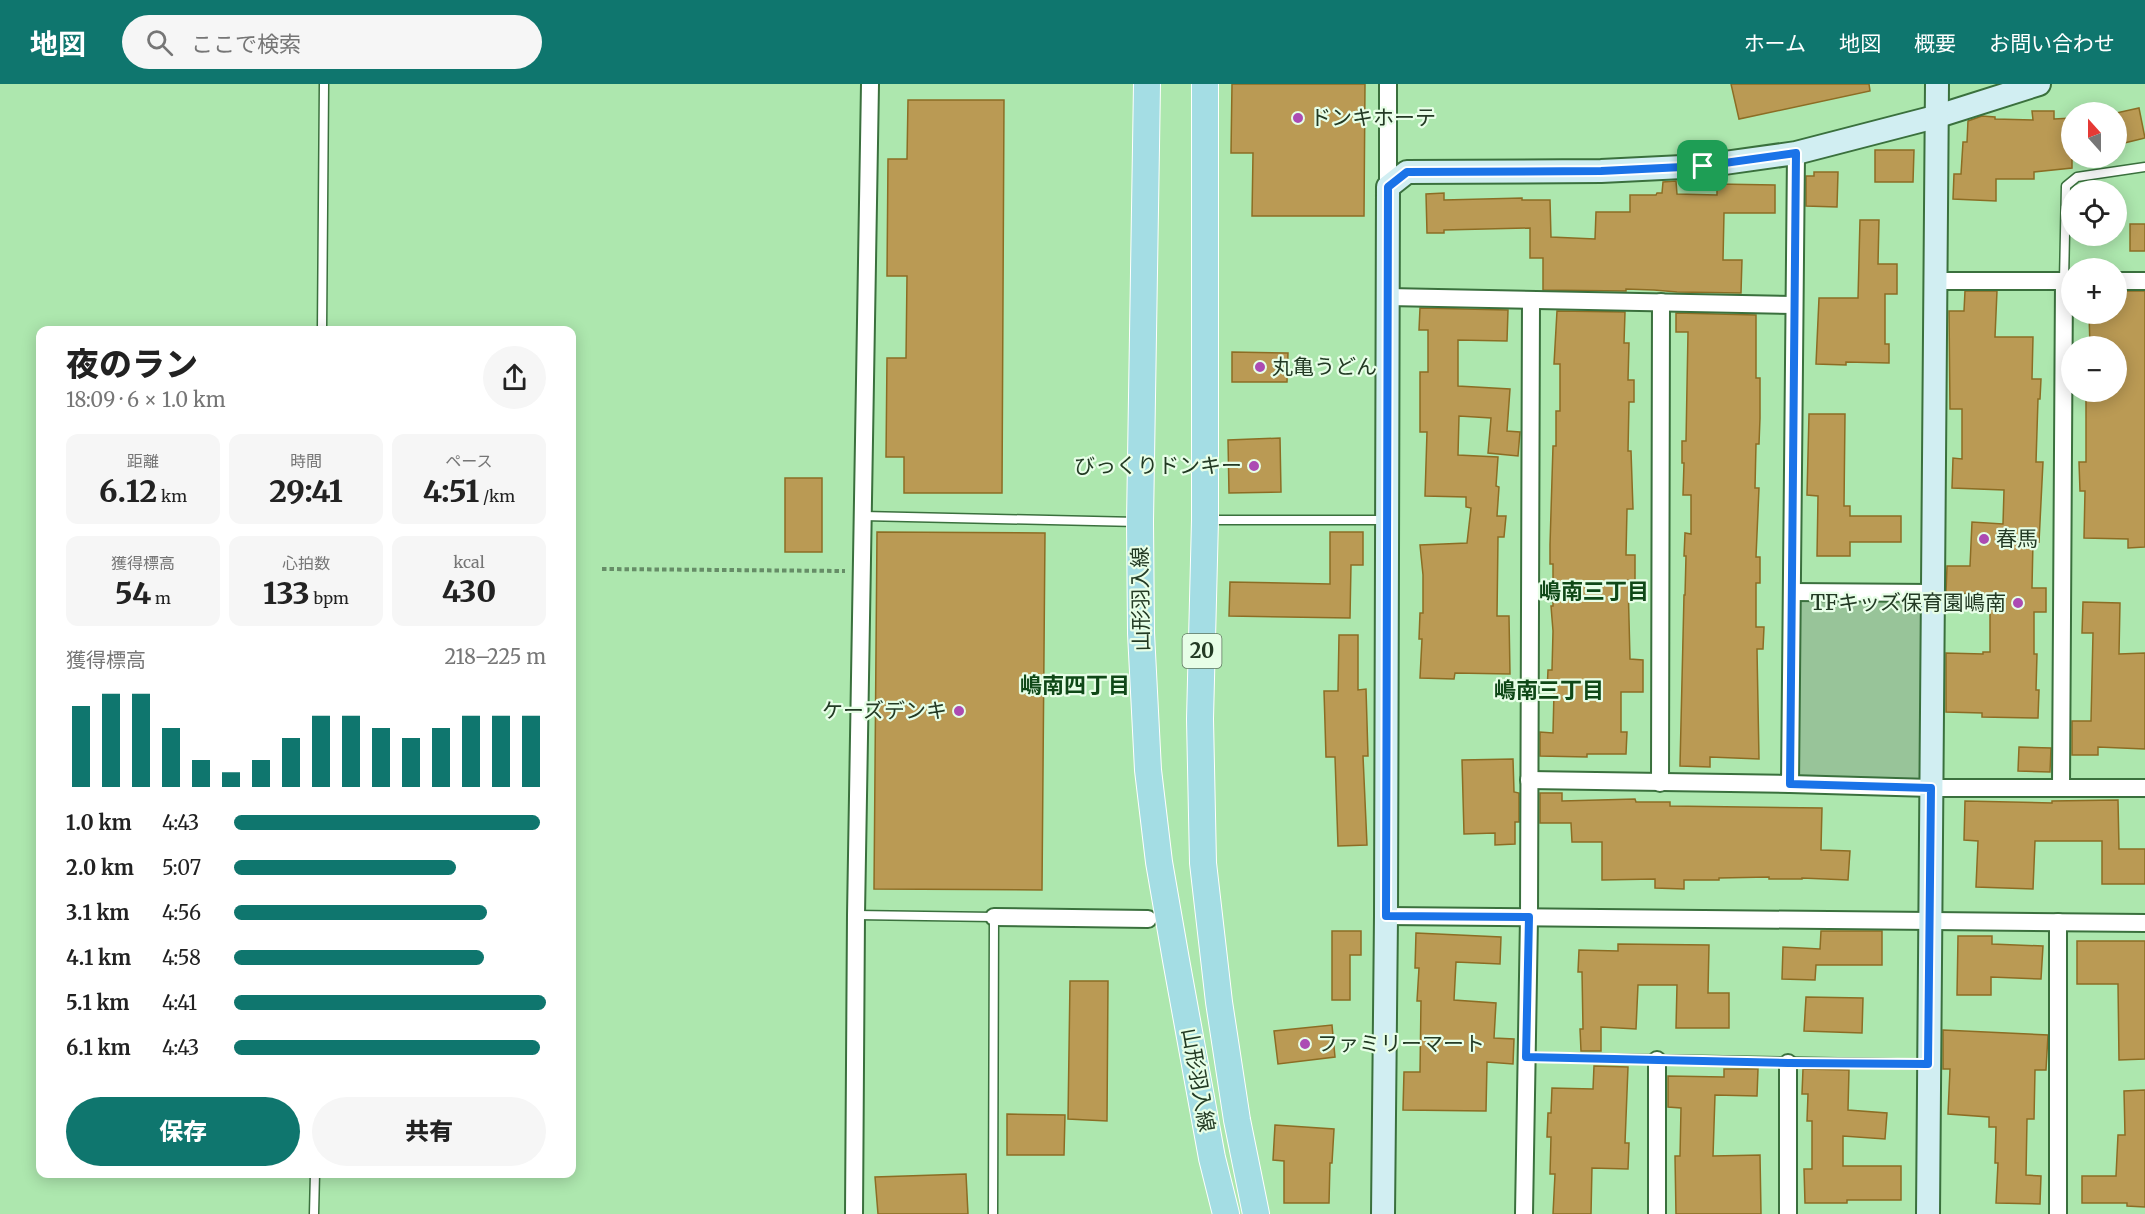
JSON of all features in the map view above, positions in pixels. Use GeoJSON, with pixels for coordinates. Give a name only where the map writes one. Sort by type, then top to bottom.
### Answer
{"type":"FeatureCollection","features":[{"type":"Feature","properties":{"kind":"main road","name":"山形羽入線"},"geometry":{"type":"LineString","coordinates":[[1147,84],[1140,522],[1141,633],[1148,770],[1159,862],[1212,1158],[1226,1214]]}},
{"type":"Feature","properties":{"kind":"main road","name":"山形羽入線"},"geometry":{"type":"LineString","coordinates":[[1205,84],[1204,520],[1200,719],[1203,863],[1237,1120],[1256,1214]]}},
{"type":"Feature","properties":{"kind":"street"},"geometry":{"type":"LineString","coordinates":[[854,1214],[856,915],[870,84]]}},
{"type":"Feature","properties":{"kind":"street"},"geometry":{"type":"LineString","coordinates":[[1383,1214],[1388,520],[1388,84]]}},
{"type":"Feature","properties":{"kind":"street"},"geometry":{"type":"LineString","coordinates":[[1928,1214],[1937,84]]}},
{"type":"Feature","properties":{"kind":"street"},"geometry":{"type":"LineString","coordinates":[[1388,187],[1407,172],[1601,171],[1703,166],[1796,153],[1935,117],[2039,84]]}},
{"type":"Feature","properties":{"kind":"street"},"geometry":{"type":"LineString","coordinates":[[1790,784],[1796,153]]}},
{"type":"Feature","properties":{"kind":"street"},"geometry":{"type":"LineString","coordinates":[[1934,281],[2061,281]]}},
{"type":"Feature","properties":{"kind":"street"},"geometry":{"type":"LineString","coordinates":[[2127,281],[2145,281]]}},
{"type":"Feature","properties":{"kind":"street"},"geometry":{"type":"LineString","coordinates":[[1388,297],[1794,305]]}},
{"type":"Feature","properties":{"kind":"street"},"geometry":{"type":"LineString","coordinates":[[1524,1214],[1529,917],[1531,300]]}},
{"type":"Feature","properties":{"kind":"street"},"geometry":{"type":"LineString","coordinates":[[1660,783],[1661,302]]}},
{"type":"Feature","properties":{"kind":"street"},"geometry":{"type":"LineString","coordinates":[[2061,787],[2067,324]]}},
{"type":"Feature","properties":{"kind":"street"},"geometry":{"type":"LineString","coordinates":[[1792,592],[1932,592]]}},
{"type":"Feature","properties":{"kind":"street"},"geometry":{"type":"LineString","coordinates":[[1529,780],[1931,788],[2145,788]]}},
{"type":"Feature","properties":{"kind":"street"},"geometry":{"type":"LineString","coordinates":[[1386,916],[2145,922]]}},
{"type":"Feature","properties":{"kind":"street"},"geometry":{"type":"LineString","coordinates":[[994,917],[1148,919]]}},
{"type":"Feature","properties":{"kind":"street"},"geometry":{"type":"LineString","coordinates":[[2058,922],[2058,1214]]}},
{"type":"Feature","properties":{"kind":"street"},"geometry":{"type":"LineString","coordinates":[[1657,1060],[1657,1214]]}},
{"type":"Feature","properties":{"kind":"street"},"geometry":{"type":"LineString","coordinates":[[1788,1063],[1788,1214]]}},
{"type":"Feature","properties":{"kind":"lane"},"geometry":{"type":"LineString","coordinates":[[322,326],[324,84]]}},
{"type":"Feature","properties":{"kind":"lane"},"geometry":{"type":"LineString","coordinates":[[2068,258],[2066,186],[2077,177],[2145,167]]}},
{"type":"Feature","properties":{"kind":"lane"},"geometry":{"type":"LineString","coordinates":[[863,516],[1140,522]]}},
{"type":"Feature","properties":{"kind":"lane"},"geometry":{"type":"LineString","coordinates":[[1204,520],[1388,520]]}},
{"type":"Feature","properties":{"kind":"lane"},"geometry":{"type":"LineString","coordinates":[[856,915],[994,917],[993,1214]]}},
{"type":"Feature","properties":{"kind":"lane"},"geometry":{"type":"LineString","coordinates":[[1526,1057],[1928,1064]]}},
{"type":"Feature","properties":{"kind":"lane"},"geometry":{"type":"LineString","coordinates":[[314,1214],[315,1178]]}},
{"type":"Feature","properties":{"kind":"path"},"geometry":{"type":"LineString","coordinates":[[603,569],[862,571]]}},
{"type":"Feature","properties":{"kind":"green space"},"geometry":{"type":"Polygon","coordinates":[[[1792,592],[1932,593],[1931,788],[1790,784],[1792,592]]]}},
{"type":"Feature","properties":{"kind":"building","name":"ドンキホーテ"},"geometry":{"type":"Polygon","coordinates":[[[1232,84],[1365,84],[1364,216],[1252,216],[1253,153],[1231,153],[1232,84]]]}},
{"type":"Feature","properties":{"kind":"building"},"geometry":{"type":"Polygon","coordinates":[[[1731,84],[1869,84],[1870,91],[1739,119],[1731,84]]]}},
{"type":"Feature","properties":{"kind":"building"},"geometry":{"type":"Polygon","coordinates":[[[908,100],[1004,100],[1002,493],[904,493],[904,457],[886,457],[887,358],[906,358],[907,276],[887,276],[888,159],[907,159],[908,100]]]}},
{"type":"Feature","properties":{"kind":"building"},"geometry":{"type":"Polygon","coordinates":[[[2139,108],[2145,138],[2127,142],[2127,111],[2139,108]]]}},
{"type":"Feature","properties":{"kind":"building"},"geometry":{"type":"Polygon","coordinates":[[[2032,111],[2054,111],[2054,119],[2061,119],[2061,168],[2072,168],[2034,172],[2034,179],[1996,179],[1996,201],[1953,199],[1954,174],[1961,174],[1963,142],[1967,142],[1968,121],[1982,116],[1995,117],[1995,119],[2033,120],[2032,111]]]}},
{"type":"Feature","properties":{"kind":"building"},"geometry":{"type":"Polygon","coordinates":[[[1875,150],[1914,150],[1913,182],[1875,182],[1875,150]]]}},
{"type":"Feature","properties":{"kind":"building"},"geometry":{"type":"Polygon","coordinates":[[[1814,172],[1838,172],[1837,207],[1806,206],[1806,176],[1814,176],[1814,172]]]}},
{"type":"Feature","properties":{"kind":"building"},"geometry":{"type":"Polygon","coordinates":[[[1676,181],[1677,194],[1717,195],[1717,184],[1775,185],[1775,213],[1724,213],[1723,260],[1742,260],[1741,293],[1626,289],[1626,291],[1543,290],[1543,258],[1530,258],[1530,228],[1444,230],[1444,233],[1427,233],[1426,194],[1444,193],[1444,200],[1522,198],[1522,200],[1550,200],[1551,237],[1595,239],[1596,212],[1630,212],[1630,195],[1656,195],[1662,193],[1663,182],[1676,181]]]}},
{"type":"Feature","properties":{"kind":"building"},"geometry":{"type":"Polygon","coordinates":[[[1860,220],[1879,220],[1878,264],[1897,264],[1897,294],[1885,294],[1885,344],[1889,344],[1889,363],[1816,364],[1819,298],[1858,298],[1860,220]]]}},
{"type":"Feature","properties":{"kind":"building"},"geometry":{"type":"Polygon","coordinates":[[[2130,224],[2145,224],[2145,251],[2130,251],[2130,224]]]}},
{"type":"Feature","properties":{"kind":"building"},"geometry":{"type":"Polygon","coordinates":[[[1965,291],[1997,291],[1995,337],[2033,337],[2032,379],[2041,379],[2036,462],[2043,462],[2039,542],[2033,541],[2032,588],[2046,588],[2046,612],[2034,612],[2034,654],[2037,654],[2036,690],[2039,690],[2038,718],[1982,717],[1982,713],[1946,712],[1946,653],[1983,654],[1983,652],[1990,652],[1990,594],[1946,593],[1947,566],[1970,566],[1972,522],[2003,524],[2004,490],[1952,488],[1953,458],[1962,459],[1962,409],[1950,409],[1949,311],[1964,311],[1965,291]]]}},
{"type":"Feature","properties":{"kind":"building"},"geometry":{"type":"Polygon","coordinates":[[[2127,291],[2145,291],[2145,547],[2128,548],[2128,539],[2084,538],[2085,491],[2080,491],[2079,462],[2086,462],[2086,402],[2127,402],[2127,336],[2090,336],[2089,324],[2127,324],[2127,291]]]}},
{"type":"Feature","properties":{"kind":"building"},"geometry":{"type":"Polygon","coordinates":[[[1420,308],[1508,310],[1507,341],[1458,340],[1458,386],[1510,389],[1507,431],[1520,432],[1518,456],[1488,453],[1491,418],[1459,416],[1458,455],[1498,457],[1497,516],[1506,516],[1504,537],[1498,537],[1497,616],[1509,616],[1510,674],[1455,673],[1454,679],[1420,678],[1422,639],[1419,639],[1420,613],[1423,613],[1423,575],[1420,545],[1467,543],[1471,508],[1466,507],[1466,497],[1425,496],[1427,432],[1420,432],[1420,372],[1428,372],[1428,330],[1419,330],[1420,308]]]}},
{"type":"Feature","properties":{"kind":"building"},"geometry":{"type":"Polygon","coordinates":[[[1557,311],[1625,312],[1624,343],[1629,343],[1628,380],[1634,380],[1634,402],[1629,402],[1628,451],[1631,451],[1633,509],[1627,509],[1626,555],[1635,555],[1635,580],[1628,580],[1630,659],[1643,660],[1643,692],[1621,692],[1621,732],[1627,732],[1626,754],[1587,754],[1587,757],[1540,756],[1540,732],[1553,733],[1554,692],[1547,692],[1548,670],[1552,670],[1553,631],[1551,606],[1553,606],[1553,564],[1550,564],[1550,545],[1553,446],[1556,446],[1556,411],[1560,411],[1560,364],[1554,364],[1557,311]]]}},
{"type":"Feature","properties":{"kind":"building"},"geometry":{"type":"Polygon","coordinates":[[[1676,313],[1756,315],[1756,378],[1760,378],[1760,418],[1759,444],[1756,444],[1755,488],[1759,488],[1756,557],[1760,557],[1760,583],[1756,583],[1756,627],[1764,627],[1763,649],[1757,649],[1759,759],[1710,757],[1710,767],[1680,766],[1686,556],[1684,556],[1685,533],[1691,534],[1691,495],[1683,495],[1684,463],[1682,463],[1682,441],[1686,441],[1688,332],[1676,332],[1676,313]]]}},
{"type":"Feature","properties":{"kind":"building","name":"丸亀うどん"},"geometry":{"type":"Polygon","coordinates":[[[1232,352],[1288,353],[1287,382],[1232,382],[1232,352]]]}},
{"type":"Feature","properties":{"kind":"building"},"geometry":{"type":"Polygon","coordinates":[[[1809,414],[1845,414],[1844,506],[1850,506],[1850,516],[1901,516],[1901,542],[1850,542],[1850,556],[1817,556],[1818,496],[1807,495],[1809,414]]]}},
{"type":"Feature","properties":{"kind":"building","name":"びっくりドンキー"},"geometry":{"type":"Polygon","coordinates":[[[1280,438],[1281,492],[1229,493],[1228,440],[1280,438]]]}},
{"type":"Feature","properties":{"kind":"building"},"geometry":{"type":"Polygon","coordinates":[[[785,478],[822,478],[822,552],[785,552],[785,478]]]}},
{"type":"Feature","properties":{"kind":"building","name":"ケーズデンキ"},"geometry":{"type":"Polygon","coordinates":[[[877,532],[1045,533],[1042,890],[874,889],[877,532]]]}},
{"type":"Feature","properties":{"kind":"building"},"geometry":{"type":"Polygon","coordinates":[[[1330,532],[1363,532],[1363,565],[1351,565],[1350,618],[1229,616],[1230,582],[1330,584],[1330,532]]]}},
{"type":"Feature","properties":{"kind":"building"},"geometry":{"type":"Polygon","coordinates":[[[2083,602],[2120,603],[2119,654],[2145,653],[2145,749],[2098,747],[2098,755],[2072,755],[2072,721],[2091,721],[2093,633],[2082,633],[2083,602]]]}},
{"type":"Feature","properties":{"kind":"building"},"geometry":{"type":"Polygon","coordinates":[[[1339,635],[1358,635],[1358,690],[1366,689],[1368,756],[1363,756],[1367,845],[1338,846],[1335,757],[1326,757],[1324,691],[1338,691],[1339,635]]]}},
{"type":"Feature","properties":{"kind":"building"},"geometry":{"type":"Polygon","coordinates":[[[2019,747],[2051,748],[2050,772],[2018,771],[2019,747]]]}},
{"type":"Feature","properties":{"kind":"building"},"geometry":{"type":"Polygon","coordinates":[[[1513,759],[1514,792],[1519,793],[1519,822],[1515,822],[1515,844],[1495,845],[1495,833],[1464,834],[1462,760],[1513,759]]]}},
{"type":"Feature","properties":{"kind":"building"},"geometry":{"type":"Polygon","coordinates":[[[1540,793],[1562,793],[1562,801],[1635,799],[1636,802],[1670,802],[1670,806],[1822,808],[1821,850],[1850,851],[1848,880],[1719,878],[1719,880],[1684,880],[1684,889],[1655,888],[1655,879],[1602,880],[1602,842],[1572,842],[1571,823],[1540,823],[1540,793]]]}},
{"type":"Feature","properties":{"kind":"building"},"geometry":{"type":"Polygon","coordinates":[[[2118,800],[2119,849],[2145,849],[2145,884],[2102,884],[2102,841],[2035,841],[2033,889],[1976,887],[1978,841],[1964,840],[1965,801],[2052,803],[2052,801],[2118,800]]]}},
{"type":"Feature","properties":{"kind":"building"},"geometry":{"type":"Polygon","coordinates":[[[1332,931],[1361,931],[1361,955],[1350,955],[1350,1000],[1332,1000],[1332,931]]]}},
{"type":"Feature","properties":{"kind":"building"},"geometry":{"type":"Polygon","coordinates":[[[1821,931],[1882,931],[1882,965],[1816,965],[1815,980],[1782,979],[1783,947],[1820,949],[1821,931]]]}},
{"type":"Feature","properties":{"kind":"building"},"geometry":{"type":"Polygon","coordinates":[[[1416,933],[1501,937],[1500,964],[1456,962],[1454,1000],[1496,1003],[1494,1038],[1514,1039],[1513,1064],[1487,1062],[1486,1111],[1403,1110],[1404,1072],[1420,1072],[1421,1001],[1417,1001],[1419,968],[1415,968],[1416,933]]]}},
{"type":"Feature","properties":{"kind":"building"},"geometry":{"type":"Polygon","coordinates":[[[1958,936],[1992,936],[1992,944],[2043,946],[2041,979],[1991,977],[1991,995],[1957,995],[1958,936]]]}},
{"type":"Feature","properties":{"kind":"building"},"geometry":{"type":"Polygon","coordinates":[[[2077,941],[2145,941],[2145,1059],[2119,1060],[2118,984],[2077,984],[2077,941]]]}},
{"type":"Feature","properties":{"kind":"building"},"geometry":{"type":"Polygon","coordinates":[[[1618,944],[1709,945],[1708,993],[1729,993],[1729,1028],[1676,1028],[1677,985],[1638,985],[1636,1029],[1601,1027],[1601,1051],[1581,1051],[1582,972],[1578,972],[1579,950],[1618,951],[1618,944]]]}},
{"type":"Feature","properties":{"kind":"building"},"geometry":{"type":"Polygon","coordinates":[[[1070,981],[1108,981],[1107,1121],[1068,1119],[1070,981]]]}},
{"type":"Feature","properties":{"kind":"building"},"geometry":{"type":"Polygon","coordinates":[[[1806,997],[1863,998],[1862,1033],[1804,1031],[1806,997]]]}},
{"type":"Feature","properties":{"kind":"building","name":"ファミリーマート"},"geometry":{"type":"Polygon","coordinates":[[[1332,1025],[1335,1057],[1278,1064],[1274,1031],[1332,1025]]]}},
{"type":"Feature","properties":{"kind":"building"},"geometry":{"type":"Polygon","coordinates":[[[1943,1030],[2048,1035],[2046,1070],[2035,1070],[2034,1119],[2027,1119],[2026,1175],[2041,1176],[2040,1204],[1996,1203],[1998,1163],[1995,1163],[1996,1127],[1989,1127],[1989,1117],[1948,1114],[1950,1069],[1943,1069],[1943,1030]]]}},
{"type":"Feature","properties":{"kind":"building"},"geometry":{"type":"Polygon","coordinates":[[[1594,1066],[1628,1067],[1625,1143],[1629,1143],[1628,1169],[1592,1168],[1591,1214],[1553,1214],[1555,1174],[1550,1174],[1551,1137],[1547,1137],[1552,1088],[1593,1089],[1594,1066]]]}},
{"type":"Feature","properties":{"kind":"building"},"geometry":{"type":"Polygon","coordinates":[[[1724,1069],[1758,1069],[1757,1096],[1715,1095],[1713,1156],[1760,1155],[1761,1214],[1676,1214],[1675,1156],[1680,1156],[1681,1108],[1668,1107],[1668,1076],[1724,1077],[1724,1069]]]}},
{"type":"Feature","properties":{"kind":"building"},"geometry":{"type":"Polygon","coordinates":[[[1803,1069],[1849,1070],[1848,1110],[1887,1113],[1885,1139],[1843,1136],[1843,1166],[1901,1166],[1901,1200],[1805,1203],[1804,1169],[1812,1169],[1812,1121],[1807,1121],[1808,1094],[1802,1094],[1803,1069]]]}},
{"type":"Feature","properties":{"kind":"building"},"geometry":{"type":"Polygon","coordinates":[[[2145,1090],[2145,1207],[2127,1206],[2127,1203],[2082,1203],[2082,1176],[2116,1176],[2118,1135],[2125,1135],[2124,1091],[2145,1090]]]}},
{"type":"Feature","properties":{"kind":"building"},"geometry":{"type":"Polygon","coordinates":[[[1007,1114],[1065,1115],[1064,1155],[1007,1155],[1007,1114]]]}},
{"type":"Feature","properties":{"kind":"building"},"geometry":{"type":"Polygon","coordinates":[[[1275,1125],[1334,1129],[1329,1203],[1284,1203],[1284,1161],[1273,1160],[1275,1125]]]}},
{"type":"Feature","properties":{"kind":"building"},"geometry":{"type":"Polygon","coordinates":[[[966,1174],[968,1214],[878,1214],[875,1177],[966,1174]]]}},
{"type":"Feature","properties":{"kind":"place","name":"ドンキホーテ"},"geometry":{"type":"Point","coordinates":[1298,118]}},
{"type":"Feature","properties":{"kind":"place","name":"丸亀うどん"},"geometry":{"type":"Point","coordinates":[1260,367]}},
{"type":"Feature","properties":{"kind":"place","name":"びっくりドンキー"},"geometry":{"type":"Point","coordinates":[1254,466]}},
{"type":"Feature","properties":{"kind":"place","name":"春馬"},"geometry":{"type":"Point","coordinates":[1984,539]}},
{"type":"Feature","properties":{"kind":"place","name":"TFキッズ保育園嶋南"},"geometry":{"type":"Point","coordinates":[2018,603]}},
{"type":"Feature","properties":{"kind":"place","name":"ケーズデンキ"},"geometry":{"type":"Point","coordinates":[959,711]}},
{"type":"Feature","properties":{"kind":"place","name":"ファミリーマート"},"geometry":{"type":"Point","coordinates":[1305,1044]}},
{"type":"Feature","properties":{"kind":"district","name":"嶋南三丁目"},"geometry":{"type":"Point","coordinates":[1594,591]}},
{"type":"Feature","properties":{"kind":"district","name":"嶋南四丁目"},"geometry":{"type":"Point","coordinates":[1075,685]}},
{"type":"Feature","properties":{"kind":"district","name":"嶋南三丁目"},"geometry":{"type":"Point","coordinates":[1549,690]}},
{"type":"Feature","properties":{"kind":"route"},"geometry":{"type":"LineString","coordinates":[[1796,153],[1790,784],[1931,788],[1928,1064],[1526,1057],[1529,917],[1386,916],[1388,187],[1407,172],[1601,171],[1703,166],[1796,153]]}}]}
